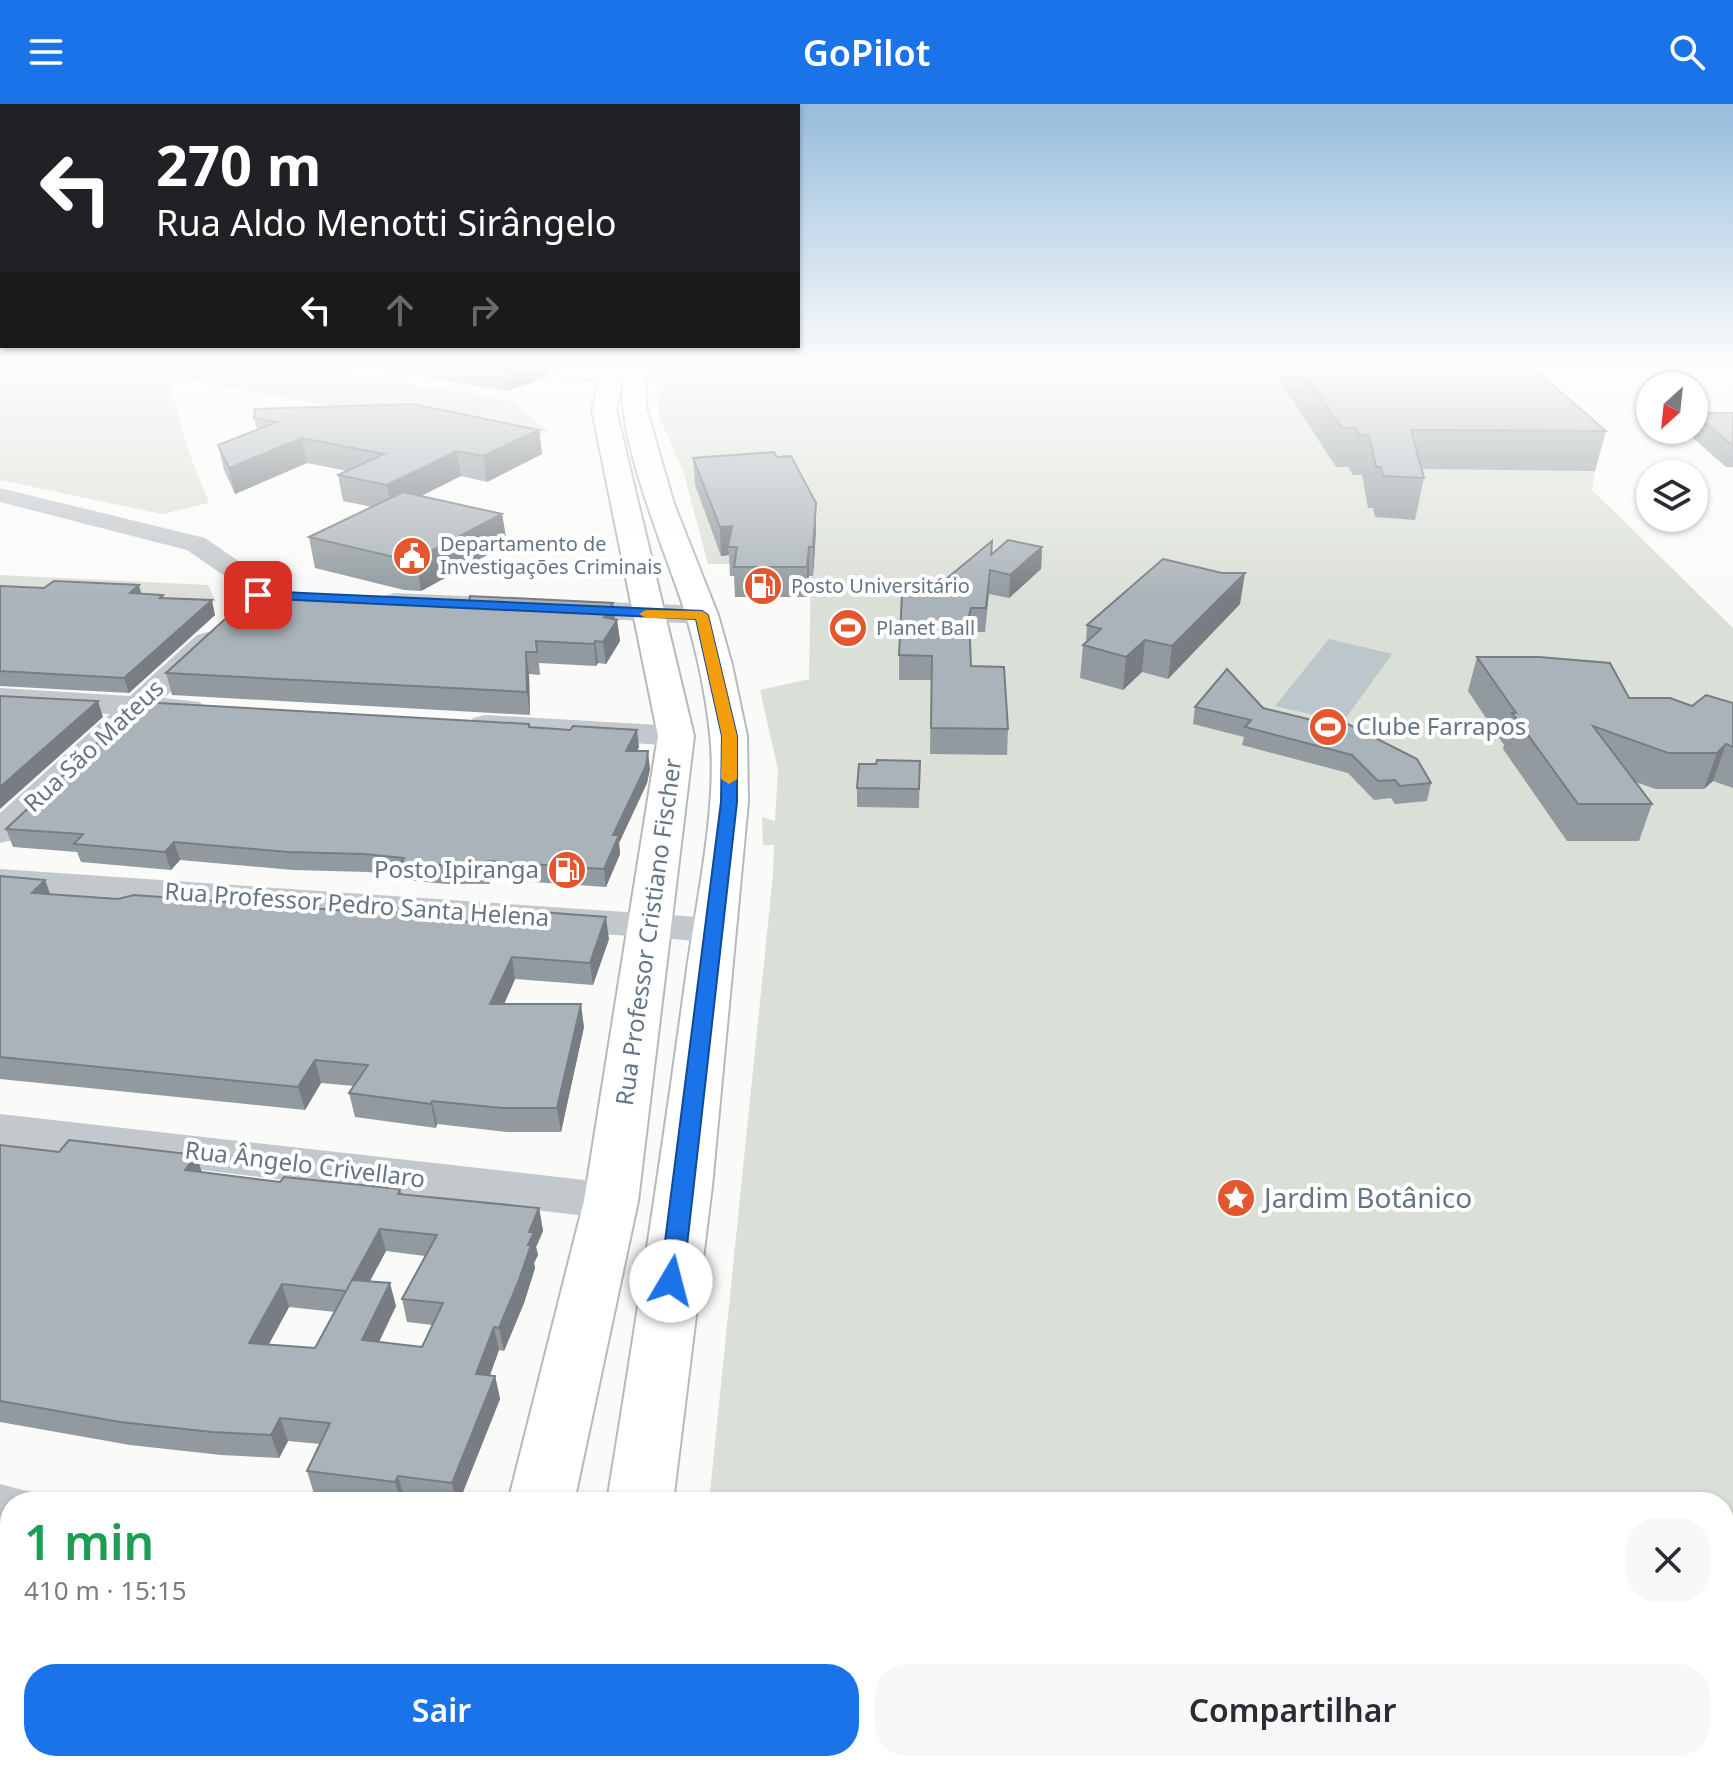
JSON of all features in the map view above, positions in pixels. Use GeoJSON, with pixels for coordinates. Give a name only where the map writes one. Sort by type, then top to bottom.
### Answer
{"type":"FeatureCollection","features":[{"type":"Feature","properties":{"kind":"main road","name":"Rua Professor Cristiano Fischer"},"geometry":{"type":"LineString","coordinates":[[617,444],[655,547],[702,615],[729,736],[729,802],[685,1186],[641,1492]]}},
{"type":"Feature","properties":{"kind":"main road","name":"Rua Professor Cristiano Fischer"},"geometry":{"type":"LineString","coordinates":[[543,1492],[611,1201],[676,736],[650,615],[660,504],[644,444]]}},
{"type":"Feature","properties":{"kind":"street","name":"Rua São Mateus"},"geometry":{"type":"LineString","coordinates":[[0,495],[196,544],[249,581],[254,606],[137,706],[0,832]]}},
{"type":"Feature","properties":{"kind":"street"},"geometry":{"type":"LineString","coordinates":[[362,600],[702,615]]}},
{"type":"Feature","properties":{"kind":"street"},"geometry":{"type":"LineString","coordinates":[[0,698],[216,711]]}},
{"type":"Feature","properties":{"kind":"street"},"geometry":{"type":"LineString","coordinates":[[454,724],[676,736]]}},
{"type":"Feature","properties":{"kind":"street","name":"Rua Professor Pedro Santa Helena"},"geometry":{"type":"LineString","coordinates":[[0,880],[713,930]]}},
{"type":"Feature","properties":{"kind":"street","name":"Rua Ângelo Crivellaro"},"geometry":{"type":"LineString","coordinates":[[0,1130],[611,1201]]}},
{"type":"Feature","properties":{"kind":"shaded area"},"geometry":{"type":"Polygon","coordinates":[[[0,444],[187,444],[209,503],[162,514],[0,480],[0,444]]]}},
{"type":"Feature","properties":{"kind":"shaded area"},"geometry":{"type":"Polygon","coordinates":[[[671,444],[1566,444],[1595,471],[1592,490],[1733,628],[1733,1492],[710,1492],[773,874],[774,845],[763,845],[762,817],[775,821],[778,770],[760,690],[809,679],[811,565],[708,564],[684,474],[671,444]]]}},
{"type":"Feature","properties":{"kind":"shaded area"},"geometry":{"type":"Polygon","coordinates":[[[0,575],[208,585],[216,602],[0,592],[0,575]]]}},
{"type":"Feature","properties":{"kind":"shaded area"},"geometry":{"type":"Polygon","coordinates":[[[1329,639],[1392,654],[1343,722],[1275,706],[1329,639]]]}},
{"type":"Feature","properties":{"kind":"building"},"geometry":{"type":"Polygon","coordinates":[[[221,444],[288,444],[229,468],[218,445],[221,444]]]}},
{"type":"Feature","properties":{"kind":"building"},"geometry":{"type":"Polygon","coordinates":[[[332,444],[509,444],[483,456],[457,451],[387,485],[338,475],[384,454],[332,444]]]}},
{"type":"Feature","properties":{"kind":"building"},"geometry":{"type":"Polygon","coordinates":[[[1371,444],[1415,444],[1424,478],[1383,476],[1381,467],[1376,467],[1371,444]]]}},
{"type":"Feature","properties":{"kind":"building"},"geometry":{"type":"Polygon","coordinates":[[[774,452],[777,457],[791,456],[816,503],[813,547],[809,547],[807,567],[734,567],[737,547],[728,547],[732,526],[720,527],[693,458],[774,452]]]}},
{"type":"Feature","properties":{"kind":"building"},"geometry":{"type":"Polygon","coordinates":[[[403,492],[502,514],[416,559],[398,558],[309,537],[403,492]]]}},
{"type":"Feature","properties":{"kind":"building"},"geometry":{"type":"Polygon","coordinates":[[[1008,540],[1042,547],[1010,575],[990,570],[986,608],[971,608],[969,616],[971,666],[1004,667],[1008,729],[931,728],[932,656],[899,655],[902,594],[928,594],[992,541],[991,555],[1008,540]]]}},
{"type":"Feature","properties":{"kind":"building"},"geometry":{"type":"Polygon","coordinates":[[[1163,559],[1222,573],[1245,573],[1172,646],[1145,640],[1126,657],[1083,645],[1101,629],[1087,625],[1163,559]]]}},
{"type":"Feature","properties":{"kind":"building"},"geometry":{"type":"Polygon","coordinates":[[[54,581],[139,585],[130,593],[163,595],[160,598],[212,600],[124,678],[0,671],[0,586],[44,588],[54,581]]]}},
{"type":"Feature","properties":{"kind":"building"},"geometry":{"type":"Polygon","coordinates":[[[257,590],[456,605],[459,601],[469,602],[470,596],[613,603],[604,617],[617,620],[603,642],[536,641],[537,652],[526,652],[527,692],[166,673],[257,590]]]}},
{"type":"Feature","properties":{"kind":"building"},"geometry":{"type":"Polygon","coordinates":[[[1477,657],[1539,657],[1610,663],[1629,698],[1670,698],[1692,706],[1706,695],[1733,703],[1733,747],[1726,744],[1717,753],[1668,753],[1593,726],[1652,804],[1578,804],[1512,713],[1516,713],[1477,657]]]}},
{"type":"Feature","properties":{"kind":"building"},"geometry":{"type":"Polygon","coordinates":[[[1227,669],[1263,708],[1345,728],[1348,724],[1417,759],[1431,783],[1400,786],[1395,780],[1378,781],[1352,755],[1245,727],[1251,720],[1195,707],[1227,669]]]}},
{"type":"Feature","properties":{"kind":"building"},"geometry":{"type":"Polygon","coordinates":[[[0,696],[98,701],[0,787],[0,696]]]}},
{"type":"Feature","properties":{"kind":"building"},"geometry":{"type":"Polygon","coordinates":[[[141,702],[529,724],[529,727],[570,730],[573,726],[637,730],[626,751],[648,751],[646,766],[613,835],[619,835],[604,869],[488,861],[486,865],[442,865],[401,862],[404,858],[364,854],[288,852],[174,842],[165,852],[74,844],[83,834],[6,829],[141,702]]]}},
{"type":"Feature","properties":{"kind":"building"},"geometry":{"type":"Polygon","coordinates":[[[877,760],[920,761],[919,789],[857,788],[859,764],[876,764],[877,760]]]}},
{"type":"Feature","properties":{"kind":"building"},"geometry":{"type":"Polygon","coordinates":[[[0,876],[45,880],[32,893],[118,899],[134,895],[336,910],[440,914],[437,919],[494,924],[500,909],[606,917],[590,963],[512,957],[490,1004],[581,1004],[557,1108],[502,1108],[432,1101],[431,1104],[349,1093],[368,1065],[315,1060],[298,1087],[0,1057],[0,876]]]}},
{"type":"Feature","properties":{"kind":"building"},"geometry":{"type":"Polygon","coordinates":[[[69,1140],[196,1155],[185,1170],[280,1182],[284,1177],[400,1189],[398,1194],[539,1208],[529,1232],[534,1232],[519,1280],[499,1328],[494,1327],[476,1374],[495,1376],[452,1483],[398,1476],[395,1482],[307,1471],[330,1423],[280,1418],[271,1435],[212,1432],[120,1422],[0,1401],[0,1145],[59,1152],[69,1140]],[[380,1229],[352,1280],[390,1283],[362,1340],[422,1347],[443,1303],[402,1299],[437,1235],[380,1229]],[[282,1284],[249,1343],[315,1348],[348,1288],[346,1291],[282,1284]]]}},
{"type":"Feature","properties":{"kind":"slow traffic"},"geometry":{"type":"LineString","coordinates":[[646,614],[702,615],[729,736],[729,779]]}},
{"type":"Feature","properties":{"kind":"place","name":"Departamento de Investigações Criminais"},"geometry":{"type":"Point","coordinates":[412,556]}},
{"type":"Feature","properties":{"kind":"place","name":"Posto Universitário"},"geometry":{"type":"Point","coordinates":[763,586]}},
{"type":"Feature","properties":{"kind":"place","name":"Planet Ball"},"geometry":{"type":"Point","coordinates":[848,628]}},
{"type":"Feature","properties":{"kind":"place","name":"Clube Farrapos"},"geometry":{"type":"Point","coordinates":[1328,727]}},
{"type":"Feature","properties":{"kind":"place","name":"Posto Ipiranga"},"geometry":{"type":"Point","coordinates":[567,870]}},
{"type":"Feature","properties":{"kind":"place","name":"Jardim Botânico"},"geometry":{"type":"Point","coordinates":[1236,1198]}},
{"type":"Feature","properties":{"kind":"route"},"geometry":{"type":"LineString","coordinates":[[258,595],[702,615],[729,736],[729,802],[685,1186],[671,1281]]}}]}
